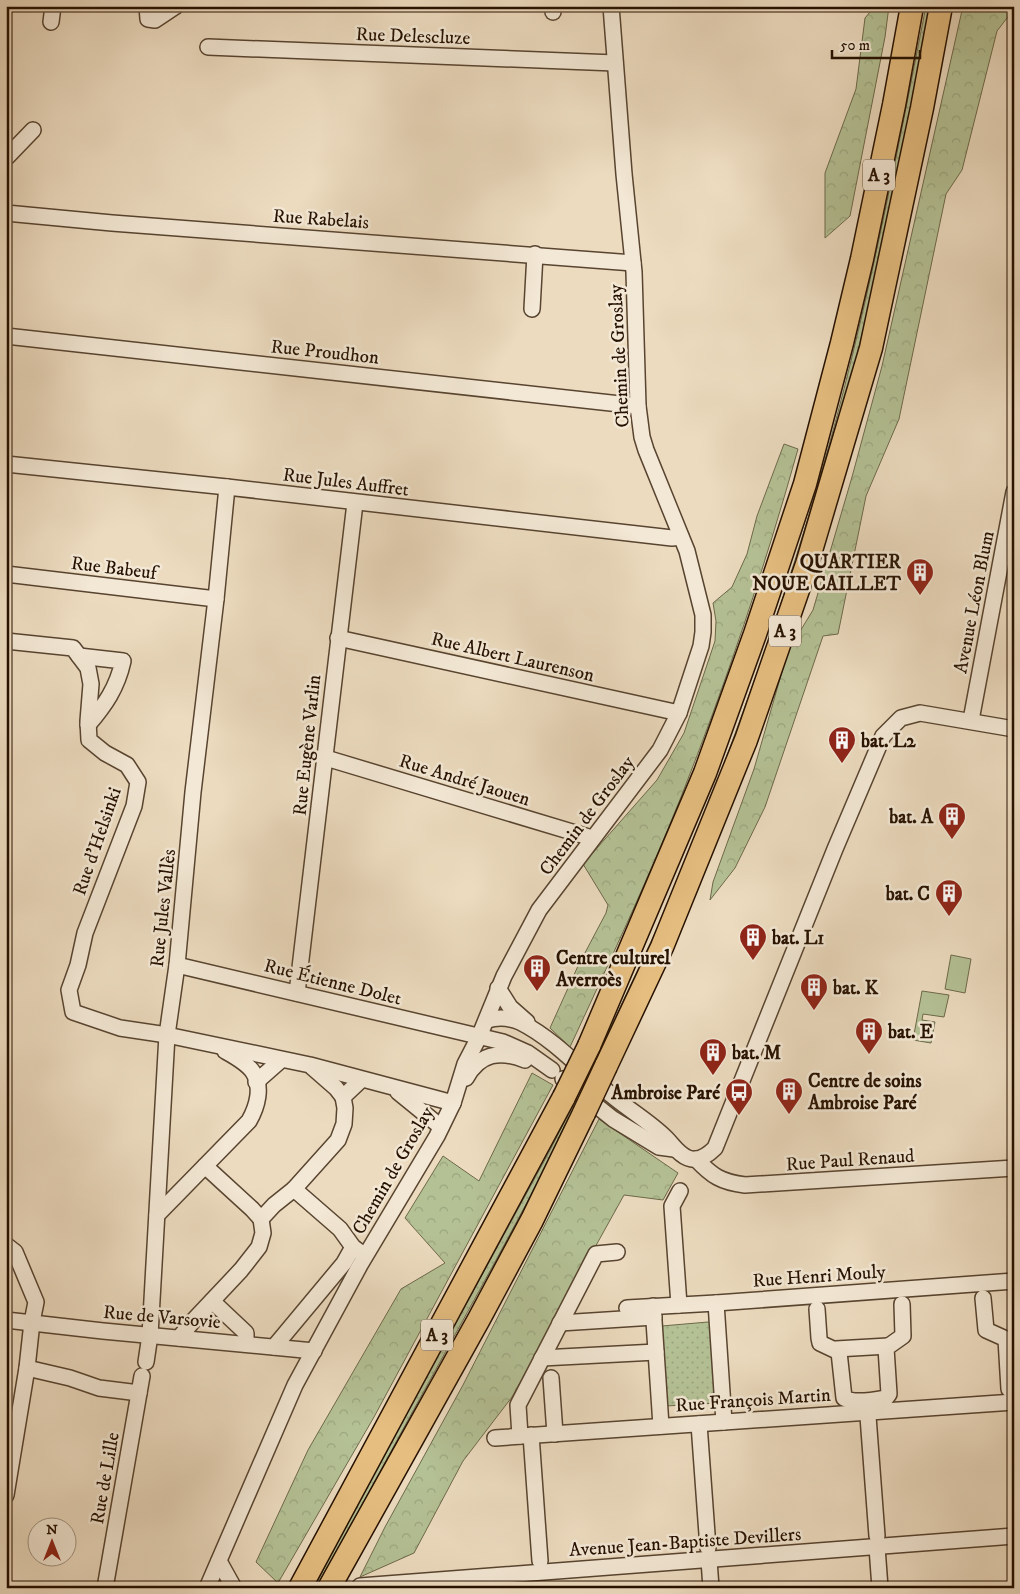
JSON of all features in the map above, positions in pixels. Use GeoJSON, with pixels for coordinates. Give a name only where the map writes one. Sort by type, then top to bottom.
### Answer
{"type":"FeatureCollection","features":[{"type":"Feature","properties":{"kind":"highway","name":"A 3"},"geometry":{"type":"LineString","coordinates":[[304,1580],[564,1097],[589,1046],[705,773],[755,634],[805,484],[862,259],[912,6]]}},
{"type":"Feature","properties":{"kind":"highway","name":"A 3"},"geometry":{"type":"LineString","coordinates":[[330,1588],[532,1220],[662,948],[746,740],[808,564],[871,348],[920,117],[941,6]]}},
{"type":"Feature","properties":{"kind":"highway"},"geometry":{"type":"LineString","coordinates":[[351,1547],[354,1587]]}},
{"type":"Feature","properties":{"kind":"highway"},"geometry":{"type":"LineString","coordinates":[[287,1588],[290,1582],[304,1580]]}},
{"type":"Feature","properties":{"kind":"street"},"geometry":{"type":"LineString","coordinates":[[51,22],[54,6]]}},
{"type":"Feature","properties":{"kind":"street"},"geometry":{"type":"LineString","coordinates":[[147,6],[148,19],[156,20],[176,6]]}},
{"type":"Feature","properties":{"kind":"street","name":"Chemin de Groslay"},"geometry":{"type":"LineString","coordinates":[[207,1588],[295,1385],[314,1351],[359,1251],[441,1127],[453,1104],[465,1064],[479,1037],[498,988],[539,910],[660,750],[678,714],[701,646],[704,632],[703,614],[687,551],[642,437],[638,406],[633,263],[624,174],[612,6]]}},
{"type":"Feature","properties":{"kind":"street","name":"Rue Delescluze"},"geometry":{"type":"LineString","coordinates":[[208,47],[616,63]]}},
{"type":"Feature","properties":{"kind":"street"},"geometry":{"type":"LineString","coordinates":[[6,158],[33,130]]}},
{"type":"Feature","properties":{"kind":"street","name":"Rue Rabelais"},"geometry":{"type":"LineString","coordinates":[[6,213],[633,263]]}},
{"type":"Feature","properties":{"kind":"street"},"geometry":{"type":"LineString","coordinates":[[532,309],[535,254]]}},
{"type":"Feature","properties":{"kind":"street","name":"Rue Proudhon"},"geometry":{"type":"LineString","coordinates":[[6,336],[638,406]]}},
{"type":"Feature","properties":{"kind":"street","name":"Rue Jules Auffret"},"geometry":{"type":"LineString","coordinates":[[6,464],[227,487],[672,538],[681,536]]}},
{"type":"Feature","properties":{"kind":"street","name":"Rue Jules Vallès"},"geometry":{"type":"LineString","coordinates":[[150,1335],[167,1036],[227,487]]}},
{"type":"Feature","properties":{"kind":"street","name":"Avenue Léon Blum"},"geometry":{"type":"LineString","coordinates":[[971,720],[1014,492]]}},
{"type":"Feature","properties":{"kind":"street","name":"Rue Eugène Varlin"},"geometry":{"type":"LineString","coordinates":[[297,992],[326,758],[338,638],[356,503]]}},
{"type":"Feature","properties":{"kind":"street","name":"Rue Babeuf"},"geometry":{"type":"LineString","coordinates":[[6,574],[216,599]]}},
{"type":"Feature","properties":{"kind":"street","name":"Rue Albert Laurenson"},"geometry":{"type":"LineString","coordinates":[[338,638],[678,714]]}},
{"type":"Feature","properties":{"kind":"street"},"geometry":{"type":"LineString","coordinates":[[6,641],[73,648],[79,656],[122,661],[120,676],[106,704],[88,725]]}},
{"type":"Feature","properties":{"kind":"street","name":"Rue d'Helsinki"},"geometry":{"type":"LineString","coordinates":[[79,656],[88,668],[91,684],[88,725],[89,740],[105,753],[127,765],[138,782],[134,806],[84,933],[78,965],[69,990],[74,1012],[120,1028],[167,1036]]}},
{"type":"Feature","properties":{"kind":"street"},"geometry":{"type":"LineString","coordinates":[[696,1159],[706,1157],[715,1148],[831,857],[883,736],[901,718],[920,713],[1014,728]]}},
{"type":"Feature","properties":{"kind":"street","name":"Rue André Jaouen"},"geometry":{"type":"LineString","coordinates":[[326,758],[592,838]]}},
{"type":"Feature","properties":{"kind":"street","name":"Rue Étienne Dolet"},"geometry":{"type":"LineString","coordinates":[[176,965],[503,1042],[528,1053],[552,1070]]}},
{"type":"Feature","properties":{"kind":"street"},"geometry":{"type":"LineString","coordinates":[[498,988],[510,1007],[614,1097],[666,1138],[674,1149]]}},
{"type":"Feature","properties":{"kind":"street"},"geometry":{"type":"LineString","coordinates":[[486,1020],[501,1017],[518,1021],[540,1033]]}},
{"type":"Feature","properties":{"kind":"street"},"geometry":{"type":"LineString","coordinates":[[167,1036],[310,1065],[453,1104],[472,1067],[484,1057],[516,1056],[552,1070],[613,1119],[659,1147],[674,1149]]}},
{"type":"Feature","properties":{"kind":"street"},"geometry":{"type":"LineString","coordinates":[[157,1215],[249,1120],[255,1110],[258,1091],[253,1072],[240,1060],[218,1046]]}},
{"type":"Feature","properties":{"kind":"street"},"geometry":{"type":"LineString","coordinates":[[256,1082],[281,1060]]}},
{"type":"Feature","properties":{"kind":"street"},"geometry":{"type":"LineString","coordinates":[[261,1219],[274,1205],[294,1189],[338,1140],[344,1124],[346,1108],[343,1097],[336,1088],[310,1065]]}},
{"type":"Feature","properties":{"kind":"street"},"geometry":{"type":"LineString","coordinates":[[343,1097],[361,1080]]}},
{"type":"Feature","properties":{"kind":"street"},"geometry":{"type":"LineString","coordinates":[[393,1088],[441,1127]]}},
{"type":"Feature","properties":{"kind":"street","name":"Rue Paul Renaud"},"geometry":{"type":"LineString","coordinates":[[674,1149],[688,1158],[696,1159],[712,1175],[725,1181],[744,1185],[1014,1168]]}},
{"type":"Feature","properties":{"kind":"street"},"geometry":{"type":"LineString","coordinates":[[179,1338],[241,1270],[259,1247],[263,1233],[261,1219],[252,1208],[205,1166]]}},
{"type":"Feature","properties":{"kind":"street"},"geometry":{"type":"LineString","coordinates":[[274,1347],[344,1263],[359,1251],[340,1228],[294,1189]]}},
{"type":"Feature","properties":{"kind":"street"},"geometry":{"type":"LineString","coordinates":[[679,1305],[672,1206],[680,1191]]}},
{"type":"Feature","properties":{"kind":"street"},"geometry":{"type":"LineString","coordinates":[[6,1245],[15,1252],[36,1302],[6,1495]]}},
{"type":"Feature","properties":{"kind":"street"},"geometry":{"type":"LineString","coordinates":[[540,1561],[525,1436],[518,1405],[596,1254],[617,1252]]}},
{"type":"Feature","properties":{"kind":"street","name":"Rue Henri Mouly"},"geometry":{"type":"LineString","coordinates":[[627,1308],[654,1312],[679,1305],[1014,1281]]}},
{"type":"Feature","properties":{"kind":"street"},"geometry":{"type":"LineString","coordinates":[[983,1298],[986,1330],[1010,1338],[1009,1389],[1014,1389]]}},
{"type":"Feature","properties":{"kind":"street"},"geometry":{"type":"LineString","coordinates":[[212,1301],[246,1333],[246,1344]]}},
{"type":"Feature","properties":{"kind":"street"},"geometry":{"type":"LineString","coordinates":[[716,1303],[724,1422]]}},
{"type":"Feature","properties":{"kind":"street"},"geometry":{"type":"LineString","coordinates":[[817,1310],[820,1343],[836,1349],[888,1346],[903,1336],[902,1304]]}},
{"type":"Feature","properties":{"kind":"street"},"geometry":{"type":"LineString","coordinates":[[560,1323],[654,1312],[662,1426]]}},
{"type":"Feature","properties":{"kind":"street","name":"Rue de Varsovie"},"geometry":{"type":"LineString","coordinates":[[6,1320],[314,1351]]}},
{"type":"Feature","properties":{"kind":"street","name":"Rue de Lille"},"geometry":{"type":"LineString","coordinates":[[105,1588],[150,1335]]}},
{"type":"Feature","properties":{"kind":"street"},"geometry":{"type":"LineString","coordinates":[[836,1349],[839,1352],[844,1398],[867,1406],[886,1398],[889,1394],[886,1352],[888,1346]]}},
{"type":"Feature","properties":{"kind":"street"},"geometry":{"type":"LineString","coordinates":[[542,1358],[656,1352]]}},
{"type":"Feature","properties":{"kind":"street"},"geometry":{"type":"LineString","coordinates":[[26,1368],[70,1378],[98,1388],[139,1393]]}},
{"type":"Feature","properties":{"kind":"street"},"geometry":{"type":"LineString","coordinates":[[551,1378],[554,1434]]}},
{"type":"Feature","properties":{"kind":"street","name":"Rue François Martin"},"geometry":{"type":"LineString","coordinates":[[495,1438],[724,1422],[867,1406],[1014,1402]]}},
{"type":"Feature","properties":{"kind":"street"},"geometry":{"type":"LineString","coordinates":[[867,1406],[880,1588]]}},
{"type":"Feature","properties":{"kind":"street"},"geometry":{"type":"LineString","coordinates":[[700,1424],[711,1588]]}},
{"type":"Feature","properties":{"kind":"street","name":"Avenue Jean-Baptiste Devillers"},"geometry":{"type":"LineString","coordinates":[[354,1587],[708,1554],[877,1541],[1014,1536]]}},
{"type":"Feature","properties":{"kind":"street"},"geometry":{"type":"LineString","coordinates":[[218,1561],[234,1588]]}},
{"type":"Feature","properties":{"kind":"green space"},"geometry":{"type":"Polygon","coordinates":[[[875,6],[889,6],[885,37],[850,216],[825,238],[825,173],[856,89],[865,18],[875,6]]]}},
{"type":"Feature","properties":{"kind":"green space"},"geometry":{"type":"Polygon","coordinates":[[[926,6],[931,6],[880,258],[847,398],[761,677],[714,790],[784,595],[836,419],[878,243],[926,6]]]}},
{"type":"Feature","properties":{"kind":"green space"},"geometry":{"type":"Polygon","coordinates":[[[963,6],[1014,6],[1014,9],[997,31],[962,170],[946,194],[899,419],[866,496],[838,634],[823,636],[765,807],[735,868],[710,900],[713,882],[754,769],[788,651],[813,610],[852,477],[882,366],[963,6]]]}},
{"type":"Feature","properties":{"kind":"green space"},"geometry":{"type":"Polygon","coordinates":[[[784,444],[798,449],[772,537],[729,668],[668,829],[570,1047],[550,1028],[578,966],[606,913],[608,905],[583,864],[657,780],[684,733],[715,641],[716,621],[713,603],[732,587],[747,554],[757,516],[784,444]]]}},
{"type":"Feature","properties":{"kind":"green space"},"geometry":{"type":"Polygon","coordinates":[[[671,899],[673,901],[556,1147],[319,1588],[314,1588],[351,1515],[548,1154],[585,1082],[671,899]]]}},
{"type":"Feature","properties":{"kind":"green space"},"geometry":{"type":"Polygon","coordinates":[[[951,955],[971,959],[965,993],[945,989],[951,955]]]}},
{"type":"Feature","properties":{"kind":"green space"},"geometry":{"type":"Polygon","coordinates":[[[922,991],[949,995],[944,1017],[923,1014],[922,1020],[935,1022],[931,1043],[913,1040],[922,991]]]}},
{"type":"Feature","properties":{"kind":"green space"},"geometry":{"type":"Polygon","coordinates":[[[532,1073],[553,1085],[374,1417],[278,1583],[256,1562],[308,1450],[401,1289],[445,1263],[405,1218],[443,1156],[479,1181],[532,1073]]]}},
{"type":"Feature","properties":{"kind":"green space"},"geometry":{"type":"Polygon","coordinates":[[[599,1119],[678,1173],[663,1200],[624,1195],[512,1397],[463,1461],[414,1553],[360,1577],[385,1527],[463,1385],[599,1119]]]}},
{"type":"Feature","properties":{"kind":"green space"},"geometry":{"type":"Polygon","coordinates":[[[708,1322],[711,1324],[716,1403],[666,1406],[662,1326],[708,1322]]]}},
{"type":"Feature","properties":{"kind":"tunnel"},"geometry":{"type":"LineString","coordinates":[[336,1588],[360,1586]]}},
{"type":"Feature","properties":{"kind":"place","name":"QUARTIER NOUE CAILLET"},"geometry":{"type":"Point","coordinates":[920,596]}},
{"type":"Feature","properties":{"kind":"place","name":"bat. L2"},"geometry":{"type":"Point","coordinates":[842,764]}},
{"type":"Feature","properties":{"kind":"place","name":"bat. A"},"geometry":{"type":"Point","coordinates":[952,840]}},
{"type":"Feature","properties":{"kind":"place","name":"bat. C"},"geometry":{"type":"Point","coordinates":[949,917]}},
{"type":"Feature","properties":{"kind":"place","name":"bat. L1"},"geometry":{"type":"Point","coordinates":[753,961]}},
{"type":"Feature","properties":{"kind":"place","name":"Centre culturel Averroès"},"geometry":{"type":"Point","coordinates":[537,992]}},
{"type":"Feature","properties":{"kind":"place","name":"bat. K"},"geometry":{"type":"Point","coordinates":[814,1011]}},
{"type":"Feature","properties":{"kind":"place","name":"bat. E"},"geometry":{"type":"Point","coordinates":[869,1055]}},
{"type":"Feature","properties":{"kind":"place","name":"bat. M"},"geometry":{"type":"Point","coordinates":[713,1076]}},
{"type":"Feature","properties":{"kind":"place","name":"Centre de soins Ambroise Paré"},"geometry":{"type":"Point","coordinates":[789,1115]}},
{"type":"Feature","properties":{"kind":"place","name":"Ambroise Paré"},"geometry":{"type":"Point","coordinates":[739,1116]}}]}
